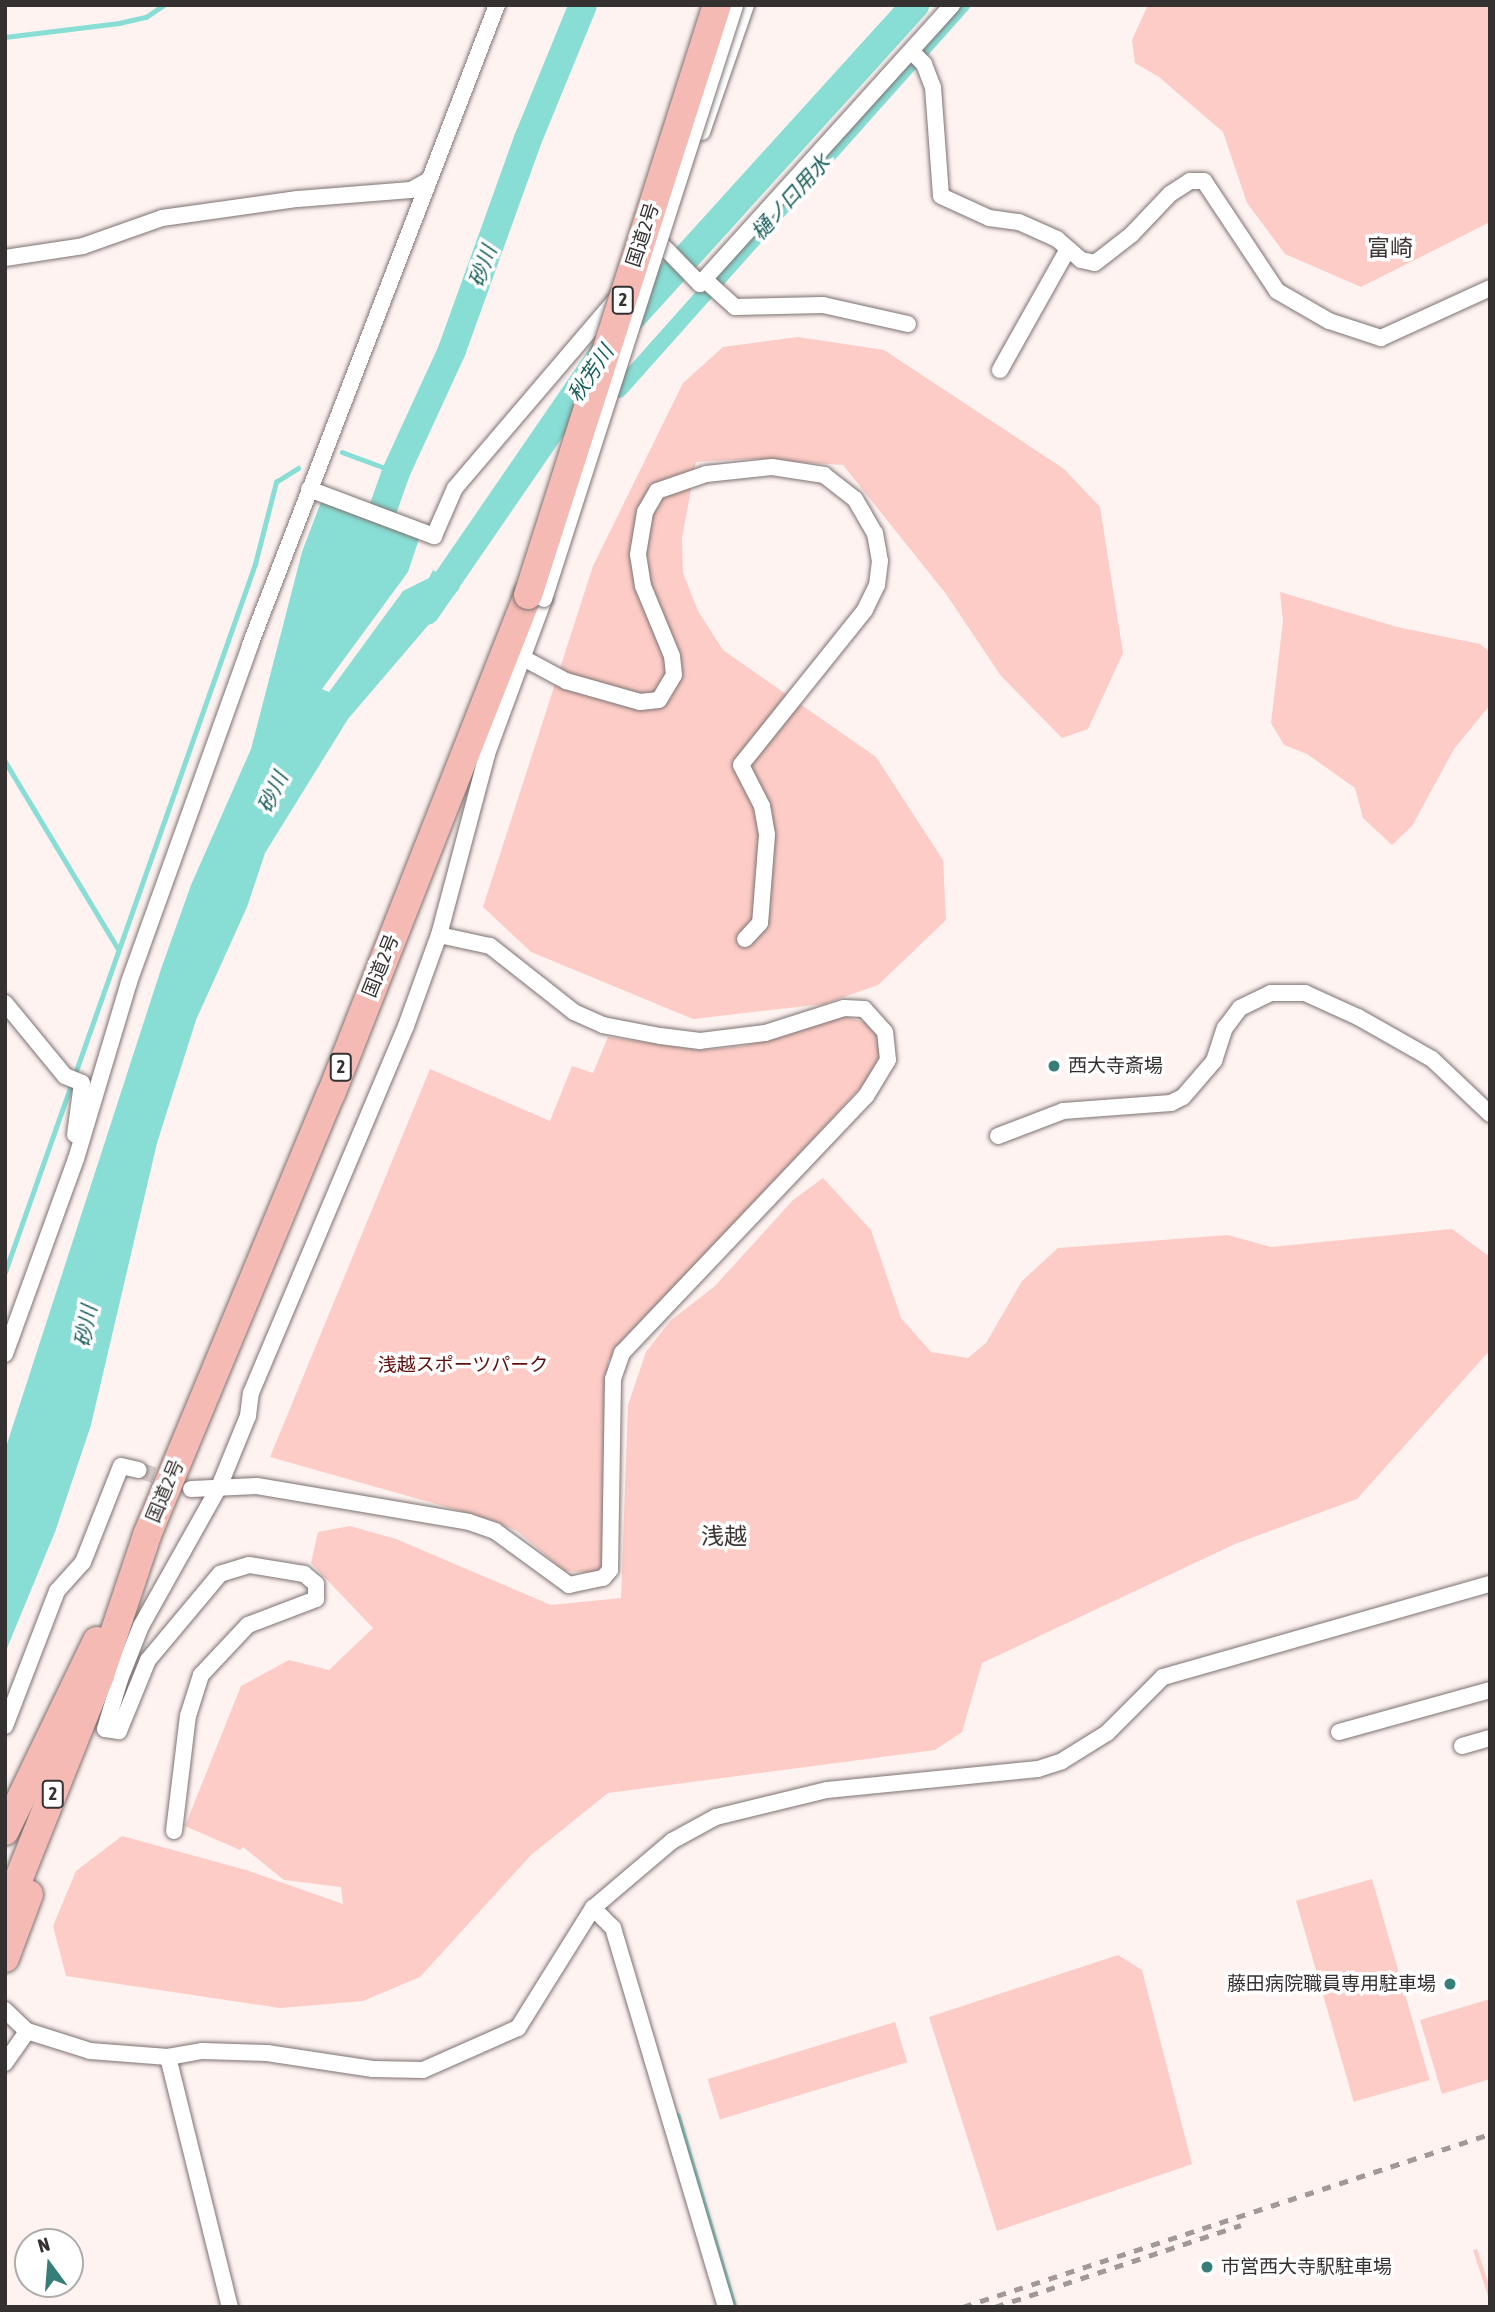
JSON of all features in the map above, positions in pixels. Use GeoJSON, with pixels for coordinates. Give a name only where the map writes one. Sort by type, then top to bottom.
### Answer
{"type":"FeatureCollection","features":[{"type":"Feature","properties":{"kind":"highway","name":"国道2号"},"geometry":{"type":"LineString","coordinates":[[5,1913],[100,1675],[147,1535],[536,597],[733,6]]}},
{"type":"Feature","properties":{"kind":"highway"},"geometry":{"type":"LineString","coordinates":[[5,1831],[147,1535]]}},
{"type":"Feature","properties":{"kind":"highway"},"geometry":{"type":"LineString","coordinates":[[5,1958],[53,1830],[100,1675]]}},
{"type":"Feature","properties":{"kind":"street"},"geometry":{"type":"LineString","coordinates":[[5,1354],[76,1159],[129,982],[309,489],[497,5]]}},
{"type":"Feature","properties":{"kind":"street"},"geometry":{"type":"LineString","coordinates":[[707,284],[917,56],[952,5]]}},
{"type":"Feature","properties":{"kind":"street"},"geometry":{"type":"LineString","coordinates":[[309,489],[434,536],[455,488],[664,247],[733,6]]}},
{"type":"Feature","properties":{"kind":"street"},"geometry":{"type":"LineString","coordinates":[[917,56],[933,87],[941,196],[989,218],[1019,222],[1057,239],[1081,260],[1095,263],[1131,235],[1170,194],[1190,181],[1204,181],[1277,291],[1329,321],[1381,338],[1490,288]]}},
{"type":"Feature","properties":{"kind":"street"},"geometry":{"type":"LineString","coordinates":[[5,258],[83,246],[162,218],[298,198],[411,190],[427,181]]}},
{"type":"Feature","properties":{"kind":"street"},"geometry":{"type":"LineString","coordinates":[[664,247],[735,307],[823,305],[908,324]]}},
{"type":"Feature","properties":{"kind":"street"},"geometry":{"type":"LineString","coordinates":[[1000,370],[1069,249]]}},
{"type":"Feature","properties":{"kind":"street"},"geometry":{"type":"LineString","coordinates":[[525,659],[566,681],[640,702],[659,700],[674,675],[672,656],[643,586],[638,554],[645,512],[657,491],[706,474],[772,467],[824,475],[855,499],[875,533],[880,561],[877,585],[865,610],[741,765],[762,806],[767,835],[760,923],[745,939]]}},
{"type":"Feature","properties":{"kind":"street"},"geometry":{"type":"LineString","coordinates":[[174,1831],[188,1716],[201,1675],[248,1626],[319,1596],[310,1578],[280,1568],[249,1565],[220,1574],[148,1660],[119,1731],[105,1729],[141,1626],[219,1487],[248,1416],[251,1393],[391,1052],[406,1026],[439,935],[487,754],[525,659],[536,597]]}},
{"type":"Feature","properties":{"kind":"street"},"geometry":{"type":"LineString","coordinates":[[191,1489],[257,1486],[469,1522],[495,1531],[569,1585],[603,1578],[610,1570],[613,1379],[622,1353],[866,1097],[888,1060],[885,1032],[864,1009],[844,1008],[765,1033],[700,1041],[603,1025],[574,1012],[490,946],[439,935]]}},
{"type":"Feature","properties":{"kind":"street"},"geometry":{"type":"LineString","coordinates":[[998,1136],[1063,1111],[1171,1103],[1183,1097],[1214,1061],[1225,1028],[1240,1008],[1271,993],[1305,993],[1358,1017],[1432,1059],[1490,1114]]}},
{"type":"Feature","properties":{"kind":"street"},"geometry":{"type":"LineString","coordinates":[[5,1003],[72,1079],[82,1083],[76,1159]]}},
{"type":"Feature","properties":{"kind":"street"},"geometry":{"type":"LineString","coordinates":[[5,1727],[57,1591],[82,1562],[121,1466],[139,1470]]}},
{"type":"Feature","properties":{"kind":"street"},"geometry":{"type":"LineString","coordinates":[[5,2010],[27,2031],[90,2051],[168,2057],[202,2051],[267,2053],[373,2069],[424,2070],[518,2028],[593,1908],[672,1841],[716,1817],[827,1790],[1038,1769],[1062,1761],[1107,1734],[1163,1677],[1490,1584]]}},
{"type":"Feature","properties":{"kind":"street"},"geometry":{"type":"LineString","coordinates":[[1339,1732],[1490,1690]]}},
{"type":"Feature","properties":{"kind":"street"},"geometry":{"type":"LineString","coordinates":[[1462,1746],[1490,1738]]}},
{"type":"Feature","properties":{"kind":"street"},"geometry":{"type":"LineString","coordinates":[[593,1908],[613,1928],[726,2307]]}},
{"type":"Feature","properties":{"kind":"street"},"geometry":{"type":"LineString","coordinates":[[5,2063],[27,2031]]}},
{"type":"Feature","properties":{"kind":"street"},"geometry":{"type":"LineString","coordinates":[[168,2057],[230,2307]]}},
{"type":"Feature","properties":{"kind":"green space"},"geometry":{"type":"Polygon","coordinates":[[[1148,5],[1490,5],[1490,222],[1361,287],[1285,254],[1247,203],[1223,132],[1159,77],[1135,63],[1132,40],[1148,5]]]}},
{"type":"Feature","properties":{"kind":"green space"},"geometry":{"type":"Polygon","coordinates":[[[798,337],[884,350],[1064,469],[1100,507],[1123,653],[1088,729],[1062,738],[1001,676],[946,594],[843,465],[752,459],[696,462],[682,538],[683,573],[698,611],[723,650],[876,757],[943,860],[946,920],[878,985],[824,1004],[693,1019],[531,952],[483,907],[593,566],[683,383],[723,347],[798,337]]]}},
{"type":"Feature","properties":{"kind":"green space"},"geometry":{"type":"Polygon","coordinates":[[[1280,592],[1397,627],[1480,644],[1490,652],[1490,705],[1454,749],[1412,826],[1392,845],[1363,818],[1355,788],[1307,754],[1284,745],[1271,723],[1283,621],[1280,592]]]}},
{"type":"Feature","properties":{"kind":"green space","name":"浅越スポーツパーク"},"geometry":{"type":"Polygon","coordinates":[[[843,1016],[867,1023],[879,1037],[881,1053],[873,1074],[608,1361],[606,1565],[597,1573],[565,1571],[517,1531],[489,1519],[270,1457],[430,1069],[550,1121],[572,1066],[593,1073],[608,1037],[700,1050],[744,1046],[843,1016]]]}},
{"type":"Feature","properties":{"kind":"green space"},"geometry":{"type":"Polygon","coordinates":[[[823,1178],[871,1230],[901,1318],[931,1352],[968,1358],[986,1343],[1022,1281],[1058,1248],[1228,1235],[1271,1247],[1452,1229],[1490,1257],[1490,1350],[1357,1499],[1235,1544],[982,1663],[962,1732],[935,1750],[608,1793],[531,1855],[420,1977],[363,2001],[280,2008],[66,1976],[53,1926],[76,1871],[122,1836],[246,1870],[343,1904],[341,1887],[284,1880],[243,1847],[240,1850],[185,1826],[241,1686],[289,1660],[329,1670],[373,1628],[311,1563],[318,1532],[350,1526],[396,1539],[551,1605],[621,1598],[628,1405],[646,1352],[670,1321],[715,1286],[793,1200],[823,1178]]]}},
{"type":"Feature","properties":{"kind":"green space"},"geometry":{"type":"Polygon","coordinates":[[[1372,1879],[1430,2080],[1354,2102],[1296,1901],[1372,1879]]]}},
{"type":"Feature","properties":{"kind":"green space"},"geometry":{"type":"Polygon","coordinates":[[[1118,1955],[1142,1970],[1192,2164],[997,2231],[929,2017],[1118,1955]]]}},
{"type":"Feature","properties":{"kind":"green space"},"geometry":{"type":"Polygon","coordinates":[[[1490,1999],[1490,2079],[1442,2094],[1420,2020],[1490,1999]]]}},
{"type":"Feature","properties":{"kind":"green space"},"geometry":{"type":"Polygon","coordinates":[[[895,2022],[907,2062],[720,2119],[708,2079],[895,2022]]]}},
{"type":"Feature","properties":{"kind":"green space"},"geometry":{"type":"Polygon","coordinates":[[[1477,2249],[1490,2288],[1490,2302],[1473,2250],[1477,2249]]]}},
{"type":"Feature","properties":{"kind":"water"},"geometry":{"type":"Polygon","coordinates":[[[321,502],[419,539],[408,572],[322,689],[329,692],[403,591],[429,578],[433,570],[460,588],[348,719],[265,853],[247,907],[196,1020],[157,1143],[91,1425],[55,1532],[5,1653],[5,1450],[161,969],[191,885],[251,749],[302,552],[321,502]]]}},
{"type":"Feature","properties":{"kind":"waterway"},"geometry":{"type":"LineString","coordinates":[[5,37],[119,23],[146,17],[164,5]]}},
{"type":"Feature","properties":{"kind":"waterway","name":"砂川"},"geometry":{"type":"LineString","coordinates":[[371,543],[396,472],[452,350],[528,139],[583,5]]}},
{"type":"Feature","properties":{"kind":"waterway","name":"秋芳川"},"geometry":{"type":"LineString","coordinates":[[426,611],[615,336],[915,5]]}},
{"type":"Feature","properties":{"kind":"waterway","name":"樋ノ口用水"},"geometry":{"type":"LineString","coordinates":[[619,390],[962,5]]}},
{"type":"Feature","properties":{"kind":"waterway"},"geometry":{"type":"LineString","coordinates":[[342,452],[396,472]]}},
{"type":"Feature","properties":{"kind":"waterway"},"geometry":{"type":"LineString","coordinates":[[5,1272],[255,564],[276,482],[298,468]]}},
{"type":"Feature","properties":{"kind":"waterway"},"geometry":{"type":"LineString","coordinates":[[5,761],[118,948]]}},
{"type":"Feature","properties":{"kind":"waterway"},"geometry":{"type":"LineString","coordinates":[[678,2115],[735,2307]]}},
{"type":"Feature","properties":{"kind":"tunnel"},"geometry":{"type":"LineString","coordinates":[[139,1470],[176,1483]]}},
{"type":"Feature","properties":{"kind":"railway"},"geometry":{"type":"LineString","coordinates":[[963,2307],[1490,2134]]}},
{"type":"Feature","properties":{"kind":"railway"},"geometry":{"type":"LineString","coordinates":[[995,2307],[1241,2225]]}},
{"type":"Feature","properties":{"kind":"place","name":"西大寺斎場"},"geometry":{"type":"Point","coordinates":[1054,1066]}},
{"type":"Feature","properties":{"kind":"place","name":"藤田病院職員専用駐車場"},"geometry":{"type":"Point","coordinates":[1450,1984]}},
{"type":"Feature","properties":{"kind":"place","name":"市営西大寺駅駐車場"},"geometry":{"type":"Point","coordinates":[1207,2267]}},
{"type":"Feature","properties":{"kind":"district","name":"富崎"},"geometry":{"type":"Point","coordinates":[1390,248]}},
{"type":"Feature","properties":{"kind":"district","name":"浅越"},"geometry":{"type":"Point","coordinates":[724,1536]}}]}
